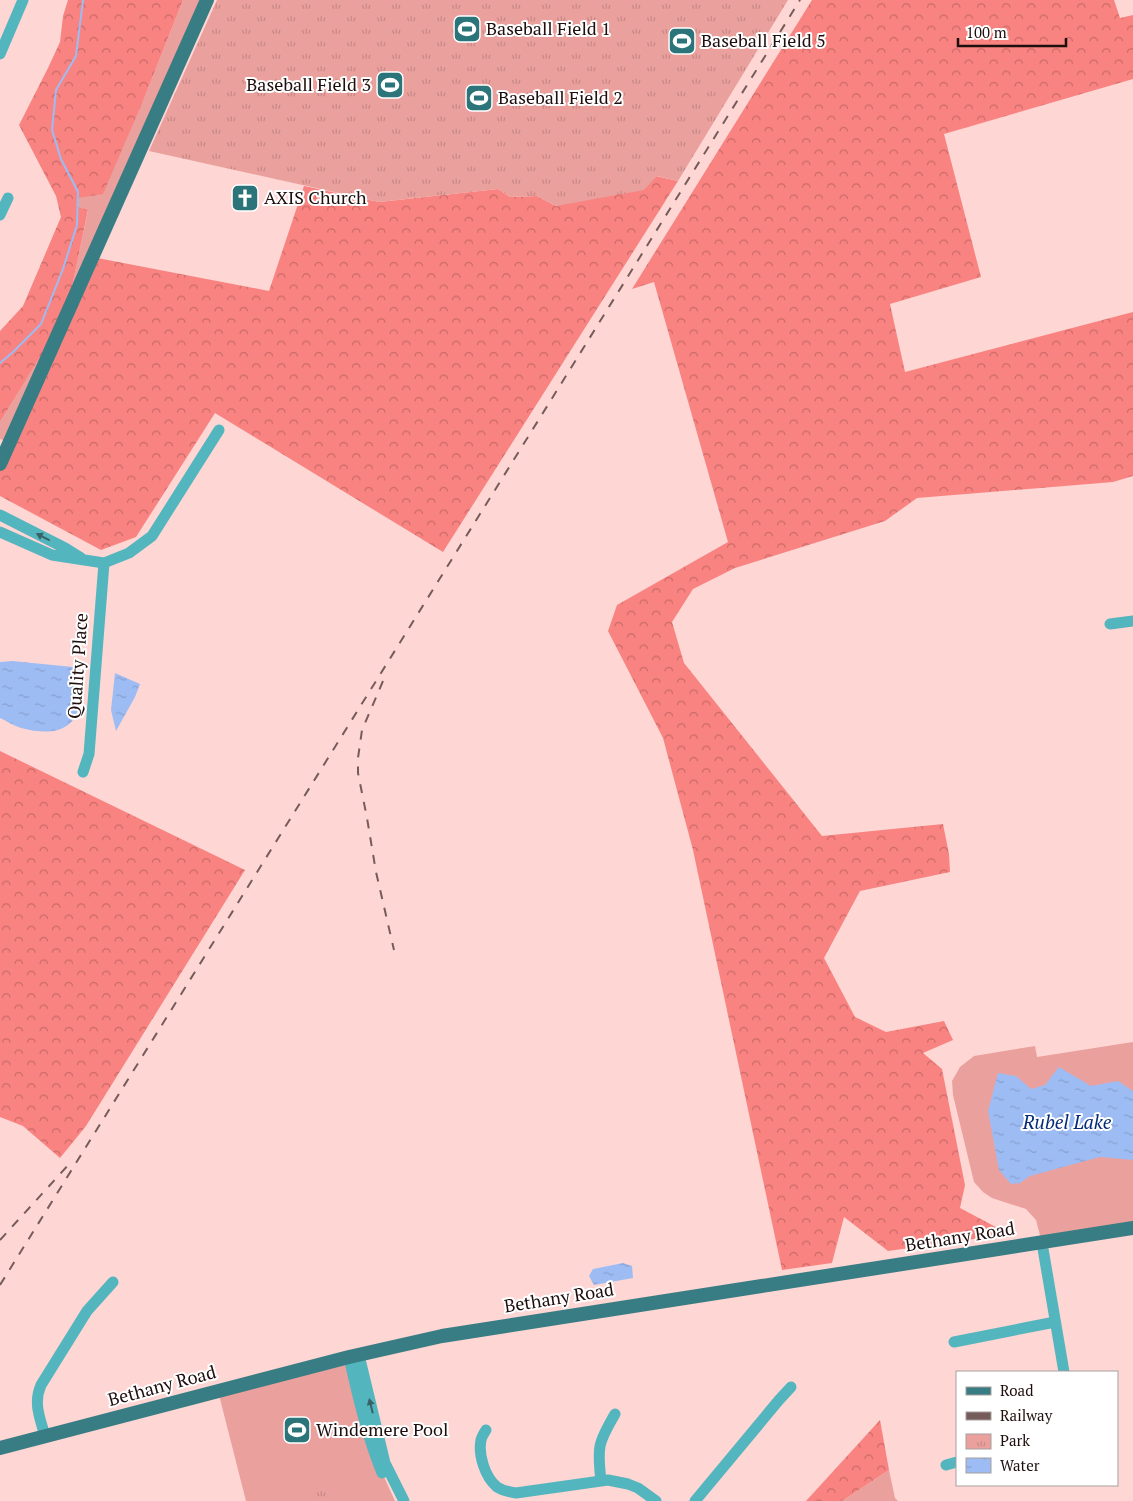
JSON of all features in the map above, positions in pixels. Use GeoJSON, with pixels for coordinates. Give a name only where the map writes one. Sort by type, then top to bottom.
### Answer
{"type":"FeatureCollection","features":[{"type":"Feature","properties":{"kind":"main road"},"geometry":{"type":"LineString","coordinates":[[0,464],[206,0]]}},
{"type":"Feature","properties":{"kind":"main road","name":"Bethany Road"},"geometry":{"type":"LineString","coordinates":[[0,1448],[421,1340],[1133,1228]]}},
{"type":"Feature","properties":{"kind":"street"},"geometry":{"type":"LineString","coordinates":[[0,54],[23,0]]}},
{"type":"Feature","properties":{"kind":"street"},"geometry":{"type":"LineString","coordinates":[[0,215],[8,198]]}},
{"type":"Feature","properties":{"kind":"street"},"geometry":{"type":"LineString","coordinates":[[0,532],[52,555],[104,563],[129,553],[152,536],[219,430]]}},
{"type":"Feature","properties":{"kind":"street"},"geometry":{"type":"LineString","coordinates":[[0,516],[65,548],[84,560]]}},
{"type":"Feature","properties":{"kind":"street","name":"Quality Place"},"geometry":{"type":"LineString","coordinates":[[83,772],[89,754],[104,563]]}},
{"type":"Feature","properties":{"kind":"street"},"geometry":{"type":"LineString","coordinates":[[1110,624],[1133,621]]}},
{"type":"Feature","properties":{"kind":"street"},"geometry":{"type":"LineString","coordinates":[[1042,1243],[1064,1371]]}},
{"type":"Feature","properties":{"kind":"street"},"geometry":{"type":"LineString","coordinates":[[45,1436],[37,1408],[37,1393],[87,1311],[114,1282]]}},
{"type":"Feature","properties":{"kind":"street"},"geometry":{"type":"LineString","coordinates":[[954,1342],[1055,1322]]}},
{"type":"Feature","properties":{"kind":"street"},"geometry":{"type":"LineString","coordinates":[[354,1356],[370,1443],[395,1501]]}},
{"type":"Feature","properties":{"kind":"street"},"geometry":{"type":"LineString","coordinates":[[354,1356],[385,1463],[404,1501]]}},
{"type":"Feature","properties":{"kind":"street"},"geometry":{"type":"LineString","coordinates":[[695,1501],[776,1402],[791,1387]]}},
{"type":"Feature","properties":{"kind":"street"},"geometry":{"type":"LineString","coordinates":[[601,1481],[600,1444],[615,1414]]}},
{"type":"Feature","properties":{"kind":"street"},"geometry":{"type":"LineString","coordinates":[[486,1430],[481,1438],[483,1462],[489,1478],[502,1490],[516,1493],[586,1482],[618,1481],[638,1488],[656,1501]]}},
{"type":"Feature","properties":{"kind":"green space"},"geometry":{"type":"Polygon","coordinates":[[[68,0],[183,0],[103,194],[78,198],[78,207],[88,210],[67,311],[92,257],[269,291],[304,186],[379,202],[498,189],[510,197],[537,196],[556,206],[656,176],[678,181],[443,552],[215,413],[136,537],[101,550],[0,496],[0,464],[64,318],[0,422],[0,331],[23,306],[61,217],[56,196],[19,125],[60,42],[63,16],[68,0]]]}},
{"type":"Feature","properties":{"kind":"green space"},"geometry":{"type":"Polygon","coordinates":[[[183,0],[207,0],[9,442],[0,439],[0,422],[66,314],[88,211],[78,207],[78,198],[145,96],[183,0]]]}},
{"type":"Feature","properties":{"kind":"green space"},"geometry":{"type":"Polygon","coordinates":[[[217,0],[788,0],[678,181],[657,176],[644,190],[556,206],[537,196],[510,197],[498,189],[379,202],[149,151],[217,0]]]}},
{"type":"Feature","properties":{"kind":"green space"},"geometry":{"type":"Polygon","coordinates":[[[812,0],[1114,0],[1120,18],[1133,15],[1133,79],[944,134],[981,277],[890,304],[905,372],[1133,312],[1133,476],[1113,482],[917,498],[885,521],[735,568],[693,589],[672,622],[684,663],[822,836],[943,824],[949,854],[950,872],[860,891],[824,958],[855,1017],[886,1032],[944,1021],[953,1040],[923,1053],[942,1069],[965,1185],[960,1208],[1009,1234],[888,1251],[844,1217],[832,1263],[782,1270],[693,850],[663,738],[608,631],[617,605],[728,542],[654,282],[632,289],[812,0]]]}},
{"type":"Feature","properties":{"kind":"green space"},"geometry":{"type":"Polygon","coordinates":[[[0,751],[245,870],[86,1126],[60,1158],[23,1126],[0,1117],[0,751]]]}},
{"type":"Feature","properties":{"kind":"green space"},"geometry":{"type":"Polygon","coordinates":[[[1133,1042],[1133,1228],[1042,1243],[1036,1220],[1026,1209],[992,1198],[974,1182],[953,1095],[952,1081],[960,1067],[974,1056],[1035,1046],[1037,1057],[1133,1042]]]}},
{"type":"Feature","properties":{"kind":"green space","name":"Windemere Pool"},"geometry":{"type":"Polygon","coordinates":[[[349,1357],[380,1468],[395,1501],[246,1501],[218,1391],[349,1357]]]}},
{"type":"Feature","properties":{"kind":"green space"},"geometry":{"type":"Polygon","coordinates":[[[880,1420],[889,1470],[842,1501],[806,1501],[880,1420]]]}},
{"type":"Feature","properties":{"kind":"green space"},"geometry":{"type":"Polygon","coordinates":[[[889,1470],[895,1498],[898,1501],[842,1501],[889,1470]]]}},
{"type":"Feature","properties":{"kind":"green space"},"geometry":{"type":"Polygon","coordinates":[[[319,1482],[323,1483],[327,1495],[326,1498],[312,1501],[307,1489],[309,1486],[319,1482]]]}},
{"type":"Feature","properties":{"kind":"water"},"geometry":{"type":"Polygon","coordinates":[[[12,661],[73,667],[80,689],[76,714],[71,722],[64,728],[45,732],[21,728],[0,718],[0,662],[12,661]]]}},
{"type":"Feature","properties":{"kind":"water"},"geometry":{"type":"Polygon","coordinates":[[[115,673],[140,684],[116,731],[111,710],[115,673]]]}},
{"type":"Feature","properties":{"kind":"water","name":"Rubel Lake"},"geometry":{"type":"Polygon","coordinates":[[[1059,1067],[1091,1086],[1118,1081],[1133,1091],[1133,1160],[1100,1157],[1030,1176],[1020,1183],[1011,1184],[999,1170],[988,1111],[998,1073],[1016,1076],[1031,1089],[1045,1085],[1059,1067]]]}},
{"type":"Feature","properties":{"kind":"water"},"geometry":{"type":"Polygon","coordinates":[[[623,1263],[632,1266],[633,1278],[594,1285],[589,1276],[593,1269],[623,1263]]]}},
{"type":"Feature","properties":{"kind":"waterway"},"geometry":{"type":"LineString","coordinates":[[0,363],[41,324],[63,269],[77,225],[78,192],[61,159],[52,130],[56,90],[76,56],[83,0]]}},
{"type":"Feature","properties":{"kind":"railway"},"geometry":{"type":"LineString","coordinates":[[0,1285],[800,0]]}},
{"type":"Feature","properties":{"kind":"railway"},"geometry":{"type":"LineString","coordinates":[[383,681],[362,730],[358,773],[376,872],[394,950]]}},
{"type":"Feature","properties":{"kind":"railway"},"geometry":{"type":"LineString","coordinates":[[0,1240],[71,1162]]}},
{"type":"Feature","properties":{"kind":"place","name":"Baseball Field 1"},"geometry":{"type":"Point","coordinates":[467,29]}},
{"type":"Feature","properties":{"kind":"place","name":"Baseball Field 5"},"geometry":{"type":"Point","coordinates":[682,41]}},
{"type":"Feature","properties":{"kind":"place","name":"Baseball Field 3"},"geometry":{"type":"Point","coordinates":[390,85]}},
{"type":"Feature","properties":{"kind":"place","name":"Baseball Field 2"},"geometry":{"type":"Point","coordinates":[479,98]}},
{"type":"Feature","properties":{"kind":"place","name":"AXIS Church"},"geometry":{"type":"Point","coordinates":[245,198]}},
{"type":"Feature","properties":{"kind":"place","name":"Windemere Pool"},"geometry":{"type":"Point","coordinates":[297,1430]}}]}
